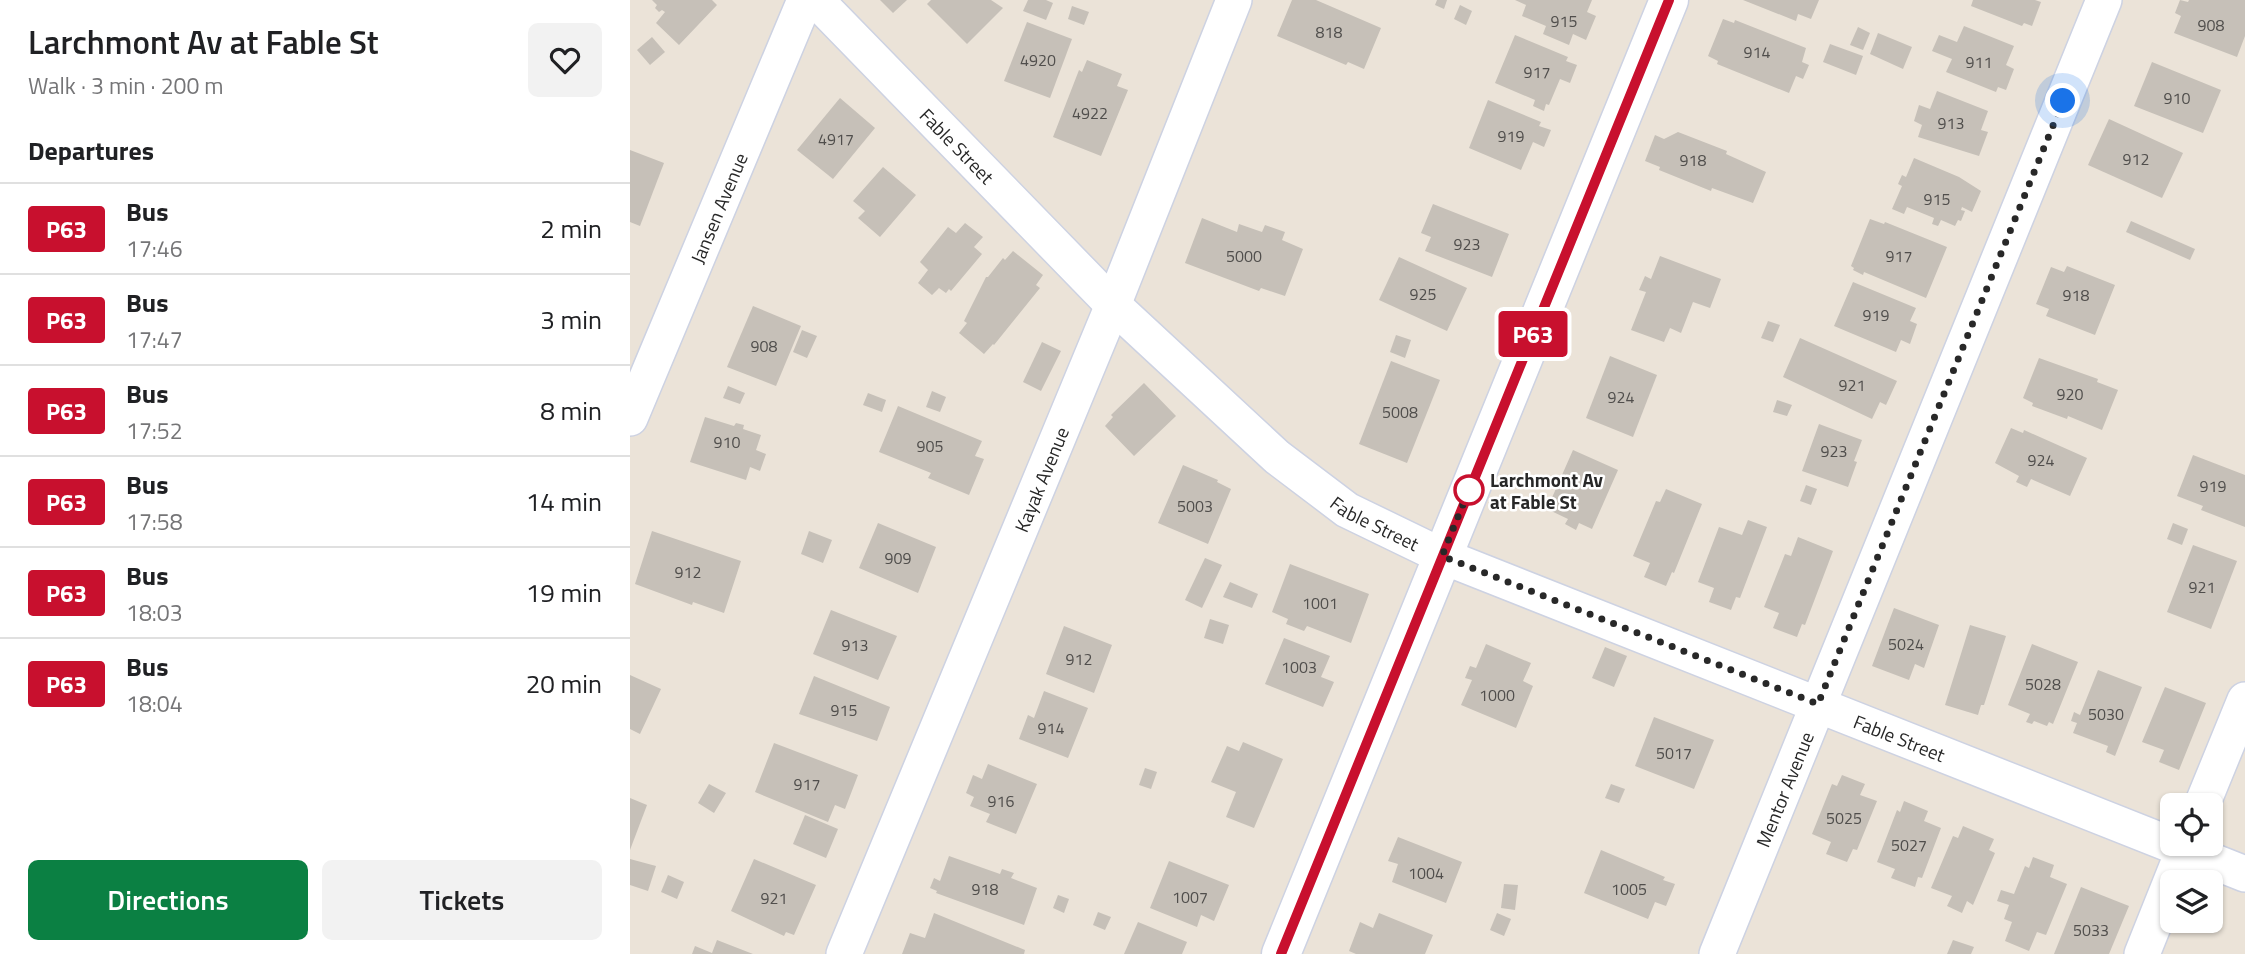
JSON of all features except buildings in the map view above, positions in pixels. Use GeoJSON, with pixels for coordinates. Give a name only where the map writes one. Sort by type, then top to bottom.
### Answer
{"type":"FeatureCollection","features":[{"type":"Feature","properties":{"kind":"street","name":"Jansen Avenue"},"geometry":{"type":"LineString","coordinates":[[630,418],[806,0]]}},
{"type":"Feature","properties":{"kind":"street","name":"Fable Street"},"geometry":{"type":"LineString","coordinates":[[816,0],[1113,305],[1277,457],[1347,510],[1373,525],[1442,556],[2160,837]]}},
{"type":"Feature","properties":{"kind":"street","name":"Kayak Avenue"},"geometry":{"type":"LineString","coordinates":[[844,954],[1113,305],[1234,0]]}},
{"type":"Feature","properties":{"kind":"street"},"geometry":{"type":"LineString","coordinates":[[1281,954],[1669,0]]}},
{"type":"Feature","properties":{"kind":"street","name":"Mentor Avenue"},"geometry":{"type":"LineString","coordinates":[[1717,954],[2104,0]]}},
{"type":"Feature","properties":{"kind":"street"},"geometry":{"type":"LineString","coordinates":[[2207,793],[2245,700]]}},
{"type":"Feature","properties":{"kind":"street"},"geometry":{"type":"LineString","coordinates":[[2142,954],[2181,856]]}},
{"type":"Feature","properties":{"kind":"street","name":"Fable Street"},"geometry":{"type":"LineString","coordinates":[[2205,856],[2245,874]]}},
{"type":"Feature","properties":{"kind":"bus line","name":"P63"},"geometry":{"type":"LineString","coordinates":[[1281,954],[1669,0]]}},
{"type":"Feature","properties":{"kind":"place","name":"Larchmont Av at Fable St"},"geometry":{"type":"Point","coordinates":[1469,490]}},
{"type":"Feature","properties":{"kind":"route"},"geometry":{"type":"LineString","coordinates":[[1469,490],[1473,480],[1442,556],[1818,704],[2063,101]]}}]}
